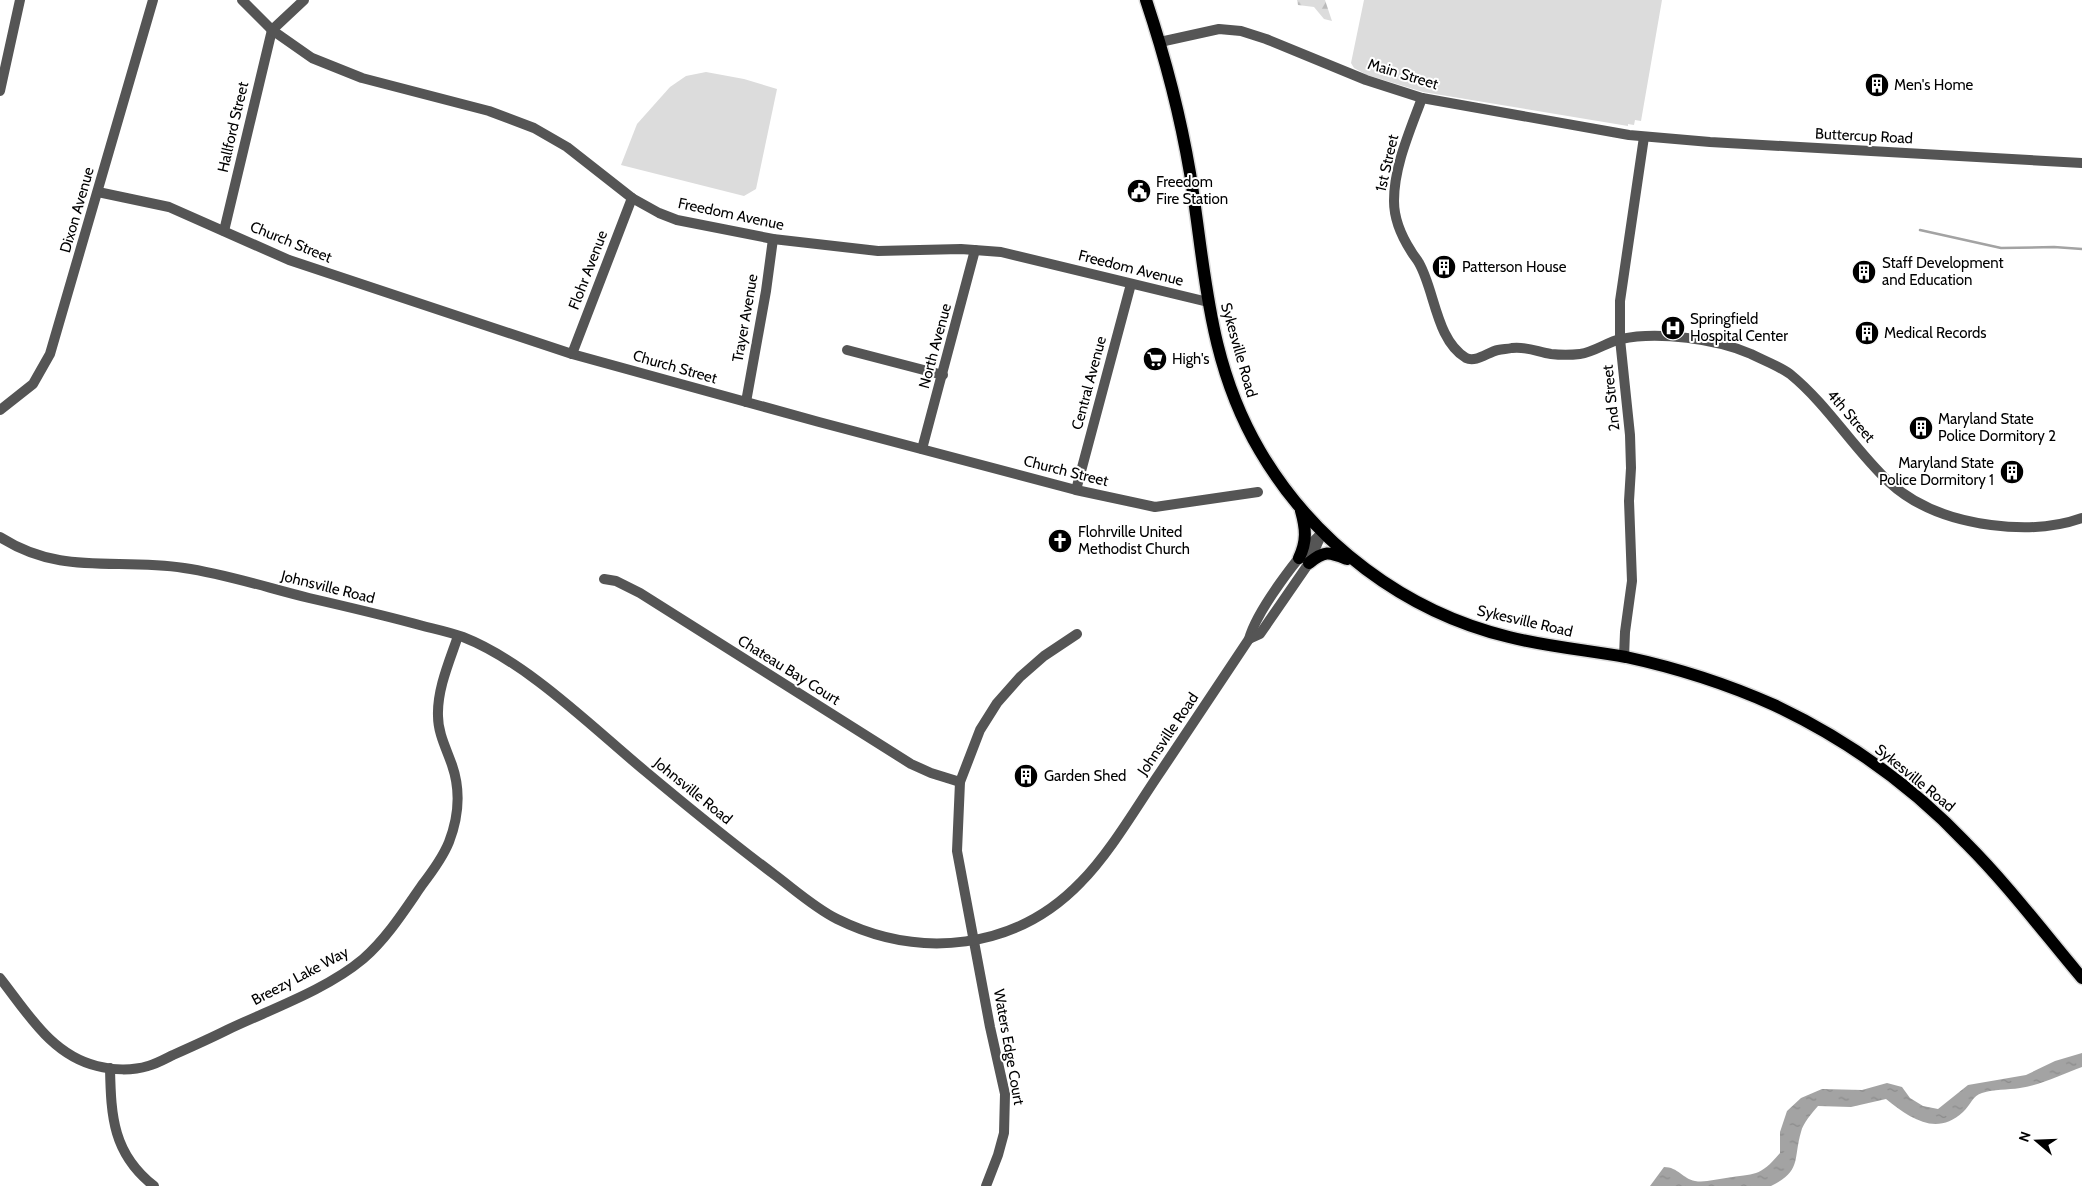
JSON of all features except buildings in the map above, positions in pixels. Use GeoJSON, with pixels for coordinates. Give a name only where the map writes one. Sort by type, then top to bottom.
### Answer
{"type":"FeatureCollection","features":[{"type":"Feature","properties":{"kind":"main road","name":"Sykesville Road"},"geometry":{"type":"LineString","coordinates":[[1146,0],[1160,42],[1179,115],[1214,334],[1235,400],[1260,452],[1281,484],[1323,532],[1355,562],[1388,585],[1441,614],[1477,628],[1544,645],[1624,657],[1696,675],[1766,702],[1839,740],[1919,798],[1966,842],[1996,874],[2082,978]]}},
{"type":"Feature","properties":{"kind":"main road"},"geometry":{"type":"LineString","coordinates":[[1301,508],[1306,529],[1304,561],[1326,553],[1355,562]]}},
{"type":"Feature","properties":{"kind":"street"},"geometry":{"type":"LineString","coordinates":[[0,91],[20,0]]}},
{"type":"Feature","properties":{"kind":"street","name":"Dixon Avenue"},"geometry":{"type":"LineString","coordinates":[[0,410],[9,405],[33,384],[50,354],[153,0]]}},
{"type":"Feature","properties":{"kind":"street","name":"Freedom Avenue"},"geometry":{"type":"LineString","coordinates":[[242,0],[272,30],[312,58],[341,71],[489,111],[534,128],[567,147],[632,198],[658,213],[677,220],[773,239],[878,251],[975,250],[1001,252],[1208,302]]}},
{"type":"Feature","properties":{"kind":"street"},"geometry":{"type":"LineString","coordinates":[[272,30],[304,0]]}},
{"type":"Feature","properties":{"kind":"street","name":"Main Street"},"geometry":{"type":"LineString","coordinates":[[1160,42],[1219,29],[1241,31],[1266,39],[1366,80],[1422,98],[1594,130],[1644,137]]}},
{"type":"Feature","properties":{"kind":"street","name":"Hallford Street"},"geometry":{"type":"LineString","coordinates":[[224,231],[272,30]]}},
{"type":"Feature","properties":{"kind":"street","name":"1st Street"},"geometry":{"type":"LineString","coordinates":[[1422,98],[1396,177],[1395,216],[1410,250],[1420,264],[1435,310],[1451,344],[1467,359],[1474,360],[1496,350],[1519,347],[1551,354],[1582,354],[1620,339]]}},
{"type":"Feature","properties":{"kind":"street","name":"Buttercup Road"},"geometry":{"type":"LineString","coordinates":[[1644,137],[2082,163]]}},
{"type":"Feature","properties":{"kind":"street","name":"2nd Street"},"geometry":{"type":"LineString","coordinates":[[1624,657],[1625,632],[1632,581],[1629,501],[1631,468],[1630,435],[1620,339],[1620,301],[1623,270],[1644,137]]}},
{"type":"Feature","properties":{"kind":"street","name":"Church Street"},"geometry":{"type":"LineString","coordinates":[[98,192],[169,207],[289,260],[572,354],[1076,490],[1155,507],[1258,492]]}},
{"type":"Feature","properties":{"kind":"street","name":"Flohr Avenue"},"geometry":{"type":"LineString","coordinates":[[572,354],[632,198]]}},
{"type":"Feature","properties":{"kind":"street","name":"Trayer Avenue"},"geometry":{"type":"LineString","coordinates":[[746,402],[766,291],[773,239]]}},
{"type":"Feature","properties":{"kind":"street","name":"North Avenue"},"geometry":{"type":"LineString","coordinates":[[922,449],[975,250]]}},
{"type":"Feature","properties":{"kind":"street","name":"Central Avenue"},"geometry":{"type":"LineString","coordinates":[[1076,490],[1131,284]]}},
{"type":"Feature","properties":{"kind":"street","name":"4th Street"},"geometry":{"type":"LineString","coordinates":[[1620,339],[1670,337],[1709,341],[1747,352],[1788,373],[1815,398],[1890,483],[1912,499],[1939,513],[1970,522],[2029,528],[2061,524],[2082,518]]}},
{"type":"Feature","properties":{"kind":"street"},"geometry":{"type":"LineString","coordinates":[[847,350],[943,375]]}},
{"type":"Feature","properties":{"kind":"street","name":"Johnsville Road"},"geometry":{"type":"LineString","coordinates":[[0,537],[35,554],[55,560],[100,565],[142,564],[186,568],[458,636],[496,653],[521,670],[741,849],[835,918],[880,937],[908,942],[942,944],[974,941],[996,935],[1040,915],[1065,897],[1082,881],[1145,795],[1249,640],[1257,620],[1304,561],[1323,532]]}},
{"type":"Feature","properties":{"kind":"street","name":"Chateau Bay Court"},"geometry":{"type":"LineString","coordinates":[[604,580],[616,581],[640,593],[911,764],[931,773],[960,782]]}},
{"type":"Feature","properties":{"kind":"street","name":"Waters Edge Court"},"geometry":{"type":"LineString","coordinates":[[986,1186],[998,1156],[1004,1134],[1005,1094],[957,851],[960,782],[980,730],[997,703],[1020,677],[1044,656],[1076,634]]}},
{"type":"Feature","properties":{"kind":"street","name":"Breezy Lake Way"},"geometry":{"type":"LineString","coordinates":[[0,978],[40,1029],[63,1052],[84,1063],[123,1069],[148,1066],[307,992],[342,973],[362,959],[379,944],[400,918],[448,845],[456,821],[458,805],[457,783],[452,765],[443,745],[438,716],[442,686],[458,636]]}},
{"type":"Feature","properties":{"kind":"street"},"geometry":{"type":"LineString","coordinates":[[110,1068],[111,1105],[117,1136],[129,1160],[154,1186]]}},
{"type":"Feature","properties":{"kind":"green space"},"geometry":{"type":"Polygon","coordinates":[[[1297,0],[1325,0],[1332,21],[1324,19],[1314,7],[1298,5],[1297,0]]]}},
{"type":"Feature","properties":{"kind":"green space"},"geometry":{"type":"Polygon","coordinates":[[[1364,0],[1662,0],[1641,121],[1635,120],[1634,125],[1628,124],[1628,126],[1423,92],[1367,75],[1354,68],[1351,63],[1364,0]]]}},
{"type":"Feature","properties":{"kind":"green space"},"geometry":{"type":"Polygon","coordinates":[[[706,72],[744,79],[777,89],[756,189],[744,196],[621,165],[637,124],[670,87],[686,76],[706,72]]]}},
{"type":"Feature","properties":{"kind":"water"},"geometry":{"type":"Polygon","coordinates":[[[2082,1053],[2082,1067],[2028,1087],[1979,1094],[1963,1112],[1943,1123],[1923,1122],[1904,1113],[1886,1099],[1851,1107],[1818,1106],[1802,1129],[1795,1164],[1788,1175],[1771,1186],[1650,1186],[1664,1167],[1673,1169],[1691,1180],[1699,1181],[1761,1171],[1780,1153],[1780,1132],[1787,1111],[1801,1098],[1822,1089],[1862,1090],[1887,1083],[1902,1087],[1910,1098],[1923,1106],[1938,1109],[1968,1085],[2026,1075],[2055,1061],[2082,1053]]]}},
{"type":"Feature","properties":{"kind":"waterway"},"geometry":{"type":"LineString","coordinates":[[1920,230],[2001,248],[2054,247],[2082,249]]}},
{"type":"Feature","properties":{"kind":"place","name":"Men's Home"},"geometry":{"type":"Point","coordinates":[1877,85]}},
{"type":"Feature","properties":{"kind":"place","name":"Freedom Fire Station"},"geometry":{"type":"Point","coordinates":[1139,191]}},
{"type":"Feature","properties":{"kind":"place","name":"Patterson House"},"geometry":{"type":"Point","coordinates":[1444,267]}},
{"type":"Feature","properties":{"kind":"place","name":"Staff Development and Education"},"geometry":{"type":"Point","coordinates":[1864,272]}},
{"type":"Feature","properties":{"kind":"place","name":"Springfield Hospital Center"},"geometry":{"type":"Point","coordinates":[1673,328]}},
{"type":"Feature","properties":{"kind":"place","name":"Medical Records"},"geometry":{"type":"Point","coordinates":[1867,333]}},
{"type":"Feature","properties":{"kind":"place","name":"High's"},"geometry":{"type":"Point","coordinates":[1155,359]}},
{"type":"Feature","properties":{"kind":"place","name":"Maryland State Police Dormitory 2"},"geometry":{"type":"Point","coordinates":[1921,428]}},
{"type":"Feature","properties":{"kind":"place","name":"Maryland State Police Dormitory 1"},"geometry":{"type":"Point","coordinates":[2012,472]}},
{"type":"Feature","properties":{"kind":"place","name":"Flohrville United Methodist Church"},"geometry":{"type":"Point","coordinates":[1060,541]}},
{"type":"Feature","properties":{"kind":"place","name":"Garden Shed"},"geometry":{"type":"Point","coordinates":[1026,776]}}]}
